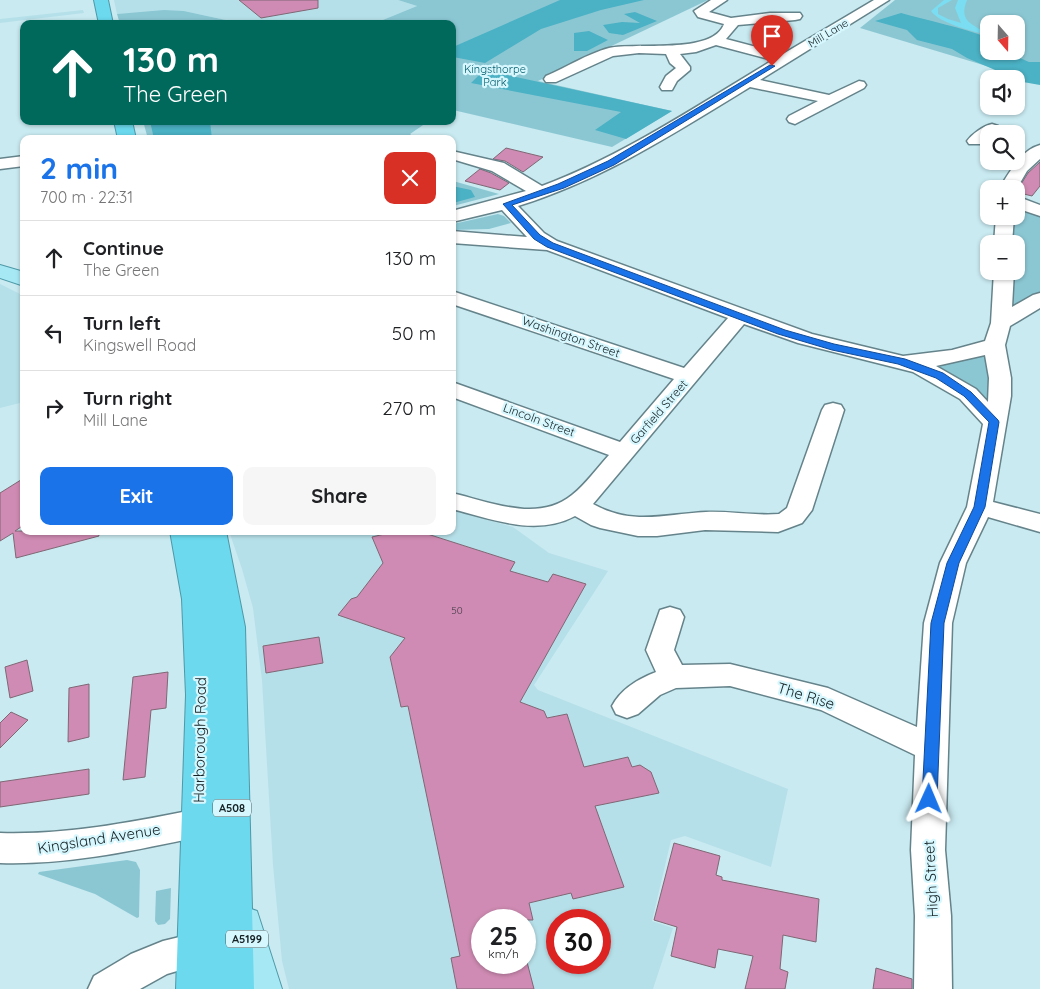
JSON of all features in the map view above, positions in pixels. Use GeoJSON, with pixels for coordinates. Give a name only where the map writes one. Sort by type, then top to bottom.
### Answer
{"type":"FeatureCollection","features":[{"type":"Feature","properties":{"kind":"highway"},"geometry":{"type":"LineString","coordinates":[[101,0],[105,20]]}},
{"type":"Feature","properties":{"kind":"highway","name":"Harborough Road"},"geometry":{"type":"LineString","coordinates":[[185,535],[197,599],[202,695],[215,821],[233,889],[234,989]]}},
{"type":"Feature","properties":{"kind":"highway","name":"Harborough Road"},"geometry":{"type":"LineString","coordinates":[[196,989],[196,950],[215,821],[229,627],[213,535]]}},
{"type":"Feature","properties":{"kind":"main road"},"geometry":{"type":"LineString","coordinates":[[0,270],[20,271]]}},
{"type":"Feature","properties":{"kind":"main road"},"geometry":{"type":"LineString","coordinates":[[0,270],[20,278]]}},
{"type":"Feature","properties":{"kind":"main road","name":"A5199"},"geometry":{"type":"LineString","coordinates":[[233,889],[262,989]]}},
{"type":"Feature","properties":{"kind":"street"},"geometry":{"type":"LineString","coordinates":[[721,0],[700,11],[703,14],[731,22],[795,16]]}},
{"type":"Feature","properties":{"kind":"street","name":"Mill Lane"},"geometry":{"type":"LineString","coordinates":[[456,216],[541,194],[583,177],[624,156],[883,0]]}},
{"type":"Feature","properties":{"kind":"street"},"geometry":{"type":"LineString","coordinates":[[552,79],[609,53],[638,48],[672,51],[698,48],[730,30],[731,22]]}},
{"type":"Feature","properties":{"kind":"street"},"geometry":{"type":"LineString","coordinates":[[715,40],[784,59]]}},
{"type":"Feature","properties":{"kind":"street"},"geometry":{"type":"LineString","coordinates":[[668,87],[671,79],[683,70],[683,67],[675,60],[672,51]]}},
{"type":"Feature","properties":{"kind":"street"},"geometry":{"type":"LineString","coordinates":[[747,82],[817,95],[831,100]]}},
{"type":"Feature","properties":{"kind":"street"},"geometry":{"type":"LineString","coordinates":[[795,119],[859,86]]}},
{"type":"Feature","properties":{"kind":"street"},"geometry":{"type":"LineString","coordinates":[[472,159],[486,148]]}},
{"type":"Feature","properties":{"kind":"street"},"geometry":{"type":"LineString","coordinates":[[1013,180],[1034,150]]}},
{"type":"Feature","properties":{"kind":"street"},"geometry":{"type":"LineString","coordinates":[[456,155],[498,167],[541,194]]}},
{"type":"Feature","properties":{"kind":"street"},"geometry":{"type":"LineString","coordinates":[[0,164],[20,162]]}},
{"type":"Feature","properties":{"kind":"street"},"geometry":{"type":"LineString","coordinates":[[456,220],[486,215],[507,204],[537,237],[550,245],[805,339],[921,367],[955,385],[974,400],[994,422]]}},
{"type":"Feature","properties":{"kind":"street"},"geometry":{"type":"LineString","coordinates":[[1025,205],[1040,211]]}},
{"type":"Feature","properties":{"kind":"street"},"geometry":{"type":"LineString","coordinates":[[456,237],[550,245]]}},
{"type":"Feature","properties":{"kind":"street"},"geometry":{"type":"LineString","coordinates":[[901,361],[919,361],[950,356],[982,350],[994,345],[1001,323],[1003,280]]}},
{"type":"Feature","properties":{"kind":"street","name":"Washington Street"},"geometry":{"type":"LineString","coordinates":[[456,298],[689,377]]}},
{"type":"Feature","properties":{"kind":"street"},"geometry":{"type":"LineString","coordinates":[[1001,323],[1040,299]]}},
{"type":"Feature","properties":{"kind":"street","name":"Garfield Street"},"geometry":{"type":"LineString","coordinates":[[457,495],[525,519],[554,515],[576,505],[592,490],[625,452],[740,316]]}},
{"type":"Feature","properties":{"kind":"street","name":"High Street"},"geometry":{"type":"LineString","coordinates":[[933,989],[933,916],[928,850],[938,623],[953,563],[980,507],[1000,396],[1000,378],[994,345]]}},
{"type":"Feature","properties":{"kind":"street","name":"Lincoln Street"},"geometry":{"type":"LineString","coordinates":[[456,390],[625,452]]}},
{"type":"Feature","properties":{"kind":"street"},"geometry":{"type":"LineString","coordinates":[[576,505],[600,518],[638,527],[657,527],[705,521],[778,523],[788,520],[796,516],[799,510],[833,410]]}},
{"type":"Feature","properties":{"kind":"street"},"geometry":{"type":"LineString","coordinates":[[980,507],[1040,523]]}},
{"type":"Feature","properties":{"kind":"street"},"geometry":{"type":"LineString","coordinates":[[670,617],[660,650],[673,677]]}},
{"type":"Feature","properties":{"kind":"street","name":"The Rise"},"geometry":{"type":"LineString","coordinates":[[627,706],[649,687],[673,677],[730,675],[828,700],[931,748]]}},
{"type":"Feature","properties":{"kind":"street","name":"Kingsland Avenue"},"geometry":{"type":"LineString","coordinates":[[0,848],[22,850],[62,848],[215,821]]}},
{"type":"Feature","properties":{"kind":"street"},"geometry":{"type":"LineString","coordinates":[[107,989],[148,963],[167,956],[196,950]]}},
{"type":"Feature","properties":{"kind":"shaded area"},"geometry":{"type":"Polygon","coordinates":[[[114,0],[398,0],[417,6],[383,20],[226,20],[184,11],[117,14],[114,0]]]}},
{"type":"Feature","properties":{"kind":"shaded area"},"geometry":{"type":"Polygon","coordinates":[[[944,0],[952,0],[938,8],[938,14],[961,23],[955,8],[958,0],[967,0],[965,8],[966,19],[980,30],[980,33],[941,19],[931,11],[944,0]]]}},
{"type":"Feature","properties":{"kind":"shaded area"},"geometry":{"type":"Polygon","coordinates":[[[83,10],[84,13],[0,23],[0,19],[83,10]]]}},
{"type":"Feature","properties":{"kind":"shaded area"},"geometry":{"type":"Polygon","coordinates":[[[0,284],[20,294],[20,403],[0,408],[0,284]]]}},
{"type":"Feature","properties":{"kind":"shaded area"},"geometry":{"type":"Polygon","coordinates":[[[456,511],[513,527],[549,553],[608,571],[534,685],[538,690],[788,789],[771,867],[685,836],[671,840],[652,921],[673,928],[653,989],[289,989],[282,961],[273,865],[262,680],[253,608],[230,535],[456,535],[456,511]]]}},
{"type":"Feature","properties":{"kind":"green space","name":"Kingsthorpe Park"},"geometry":{"type":"Polygon","coordinates":[[[398,0],[708,0],[538,81],[672,111],[612,147],[456,111],[456,20],[383,20],[417,6],[398,0]]]}},
{"type":"Feature","properties":{"kind":"green space"},"geometry":{"type":"Polygon","coordinates":[[[560,0],[644,0],[601,10],[541,29],[485,63],[456,58],[456,46],[560,0]]]}},
{"type":"Feature","properties":{"kind":"green space"},"geometry":{"type":"Polygon","coordinates":[[[895,0],[1040,0],[1040,82],[1025,78],[1025,70],[1000,70],[860,28],[895,0]]]}},
{"type":"Feature","properties":{"kind":"green space"},"geometry":{"type":"Polygon","coordinates":[[[164,10],[184,11],[226,20],[119,20],[117,14],[164,10]]]}},
{"type":"Feature","properties":{"kind":"green space"},"geometry":{"type":"Polygon","coordinates":[[[635,12],[657,21],[623,35],[609,33],[603,25],[622,22],[640,23],[624,14],[635,12]]]}},
{"type":"Feature","properties":{"kind":"green space"},"geometry":{"type":"Polygon","coordinates":[[[901,13],[980,35],[980,60],[1040,62],[1040,85],[1025,82],[1025,70],[995,70],[967,58],[952,49],[917,40],[907,30],[875,21],[901,13]]]}},
{"type":"Feature","properties":{"kind":"green space"},"geometry":{"type":"Polygon","coordinates":[[[589,31],[608,40],[587,51],[574,51],[574,33],[589,31]]]}},
{"type":"Feature","properties":{"kind":"green space"},"geometry":{"type":"Polygon","coordinates":[[[484,70],[672,111],[626,139],[595,130],[621,112],[471,83],[484,70]]]}},
{"type":"Feature","properties":{"kind":"green space"},"geometry":{"type":"Polygon","coordinates":[[[144,125],[423,125],[410,134],[411,135],[147,135],[144,125]]]}},
{"type":"Feature","properties":{"kind":"green space"},"geometry":{"type":"Polygon","coordinates":[[[151,125],[210,125],[212,135],[153,135],[151,125]]]}},
{"type":"Feature","properties":{"kind":"green space"},"geometry":{"type":"Polygon","coordinates":[[[456,182],[499,194],[456,205],[456,182]]]}},
{"type":"Feature","properties":{"kind":"green space"},"geometry":{"type":"Polygon","coordinates":[[[456,187],[471,190],[475,197],[456,202],[456,187]]]}},
{"type":"Feature","properties":{"kind":"green space"},"geometry":{"type":"Polygon","coordinates":[[[1025,211],[1040,215],[1040,292],[1016,307],[1012,307],[1011,280],[1025,280],[1025,235],[1013,235],[1014,225],[1025,225],[1025,211]]]}},
{"type":"Feature","properties":{"kind":"green space"},"geometry":{"type":"Polygon","coordinates":[[[498,214],[504,216],[511,223],[489,229],[456,230],[456,223],[498,214]]]}},
{"type":"Feature","properties":{"kind":"green space"},"geometry":{"type":"Polygon","coordinates":[[[976,356],[988,358],[992,405],[930,364],[976,356]]]}},
{"type":"Feature","properties":{"kind":"green space"},"geometry":{"type":"Polygon","coordinates":[[[127,860],[136,862],[140,870],[139,917],[137,918],[95,894],[38,874],[39,872],[127,860]]]}},
{"type":"Feature","properties":{"kind":"green space"},"geometry":{"type":"Polygon","coordinates":[[[171,888],[170,919],[165,924],[158,925],[155,921],[156,891],[171,888]]]}},
{"type":"Feature","properties":{"kind":"building"},"geometry":{"type":"Polygon","coordinates":[[[239,0],[318,0],[318,8],[261,18],[239,0]]]}},
{"type":"Feature","properties":{"kind":"building"},"geometry":{"type":"Polygon","coordinates":[[[506,148],[543,157],[523,172],[505,161],[493,159],[506,148]]]}},
{"type":"Feature","properties":{"kind":"building"},"geometry":{"type":"Polygon","coordinates":[[[1040,162],[1040,186],[1032,196],[1025,194],[1024,180],[1040,162]]]}},
{"type":"Feature","properties":{"kind":"building"},"geometry":{"type":"Polygon","coordinates":[[[480,169],[509,183],[500,190],[465,181],[480,169]]]}},
{"type":"Feature","properties":{"kind":"building"},"geometry":{"type":"Polygon","coordinates":[[[20,480],[20,528],[15,531],[20,531],[20,535],[99,536],[16,558],[13,533],[0,541],[0,493],[20,480]]]}},
{"type":"Feature","properties":{"kind":"building"},"geometry":{"type":"Polygon","coordinates":[[[380,535],[431,535],[515,562],[510,571],[548,582],[553,574],[586,584],[520,702],[544,711],[547,718],[567,714],[584,767],[628,757],[632,767],[640,765],[651,772],[659,793],[595,806],[624,887],[573,899],[571,893],[529,903],[530,909],[471,909],[471,974],[530,974],[534,989],[457,989],[451,958],[460,956],[408,706],[401,707],[390,657],[405,638],[338,615],[351,599],[357,597],[383,563],[372,537],[380,535]]]}},
{"type":"Feature","properties":{"kind":"building"},"geometry":{"type":"Polygon","coordinates":[[[319,637],[323,663],[266,673],[263,646],[319,637]]]}},
{"type":"Feature","properties":{"kind":"building"},"geometry":{"type":"Polygon","coordinates":[[[27,660],[33,691],[10,698],[5,667],[27,660]]]}},
{"type":"Feature","properties":{"kind":"building"},"geometry":{"type":"Polygon","coordinates":[[[168,672],[166,708],[151,710],[145,777],[123,780],[133,677],[168,672]]]}},
{"type":"Feature","properties":{"kind":"building"},"geometry":{"type":"Polygon","coordinates":[[[89,684],[89,737],[68,742],[69,688],[89,684]]]}},
{"type":"Feature","properties":{"kind":"building"},"geometry":{"type":"Polygon","coordinates":[[[11,712],[28,720],[0,748],[0,723],[11,712]]]}},
{"type":"Feature","properties":{"kind":"building"},"geometry":{"type":"Polygon","coordinates":[[[89,769],[89,794],[0,807],[0,782],[89,769]]]}},
{"type":"Feature","properties":{"kind":"building"},"geometry":{"type":"Polygon","coordinates":[[[674,843],[720,856],[716,875],[722,877],[722,880],[819,899],[816,942],[783,935],[780,969],[788,972],[785,989],[745,989],[753,956],[718,949],[715,968],[671,956],[677,927],[654,920],[674,843]]]}},
{"type":"Feature","properties":{"kind":"building"},"geometry":{"type":"Polygon","coordinates":[[[876,968],[912,979],[912,989],[873,989],[876,968]]]}},
{"type":"Feature","properties":{"kind":"route"},"geometry":{"type":"LineString","coordinates":[[772,66],[611,163],[561,186],[507,204],[537,237],[550,245],[782,332],[832,347],[921,367],[968,394],[994,422],[980,507],[953,563],[938,623],[929,799]]}}]}
